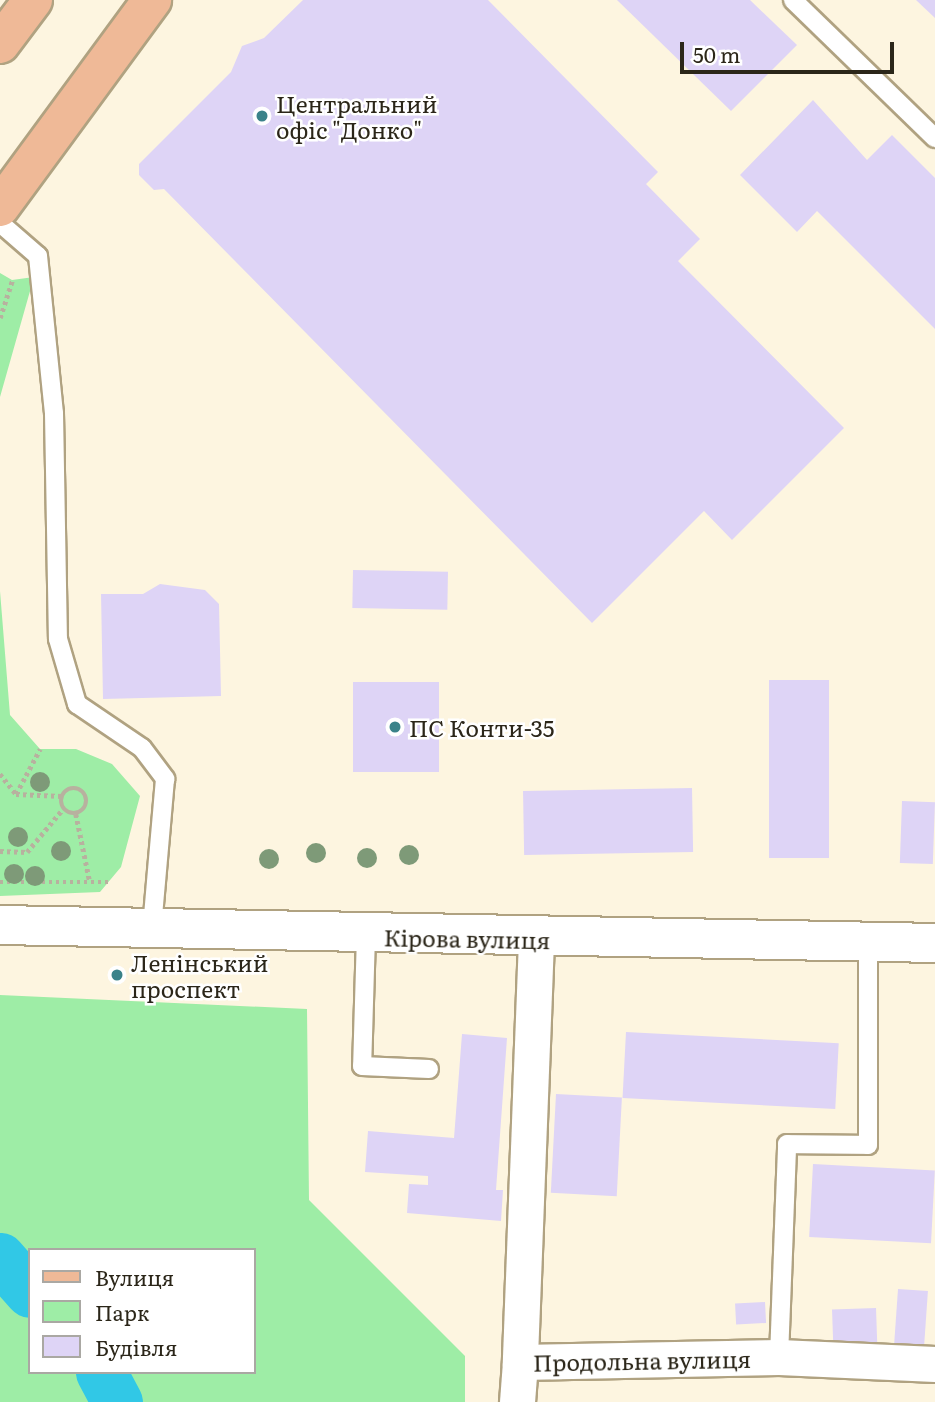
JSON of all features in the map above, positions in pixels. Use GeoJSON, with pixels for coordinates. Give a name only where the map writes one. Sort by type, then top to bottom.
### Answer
{"type":"FeatureCollection","features":[{"type":"Feature","properties":{"kind":"main road"},"geometry":{"type":"LineString","coordinates":[[0,44],[33,0]]}},
{"type":"Feature","properties":{"kind":"main road"},"geometry":{"type":"LineString","coordinates":[[0,207],[152,0]]}},
{"type":"Feature","properties":{"kind":"street","name":"Кірова вулиця"},"geometry":{"type":"LineString","coordinates":[[0,925],[152,927],[536,940],[935,943]]}},
{"type":"Feature","properties":{"kind":"street","name":"Продольна вулиця"},"geometry":{"type":"LineString","coordinates":[[536,940],[520,1362],[779,1357],[935,1364]]}},
{"type":"Feature","properties":{"kind":"street"},"geometry":{"type":"LineString","coordinates":[[517,1402],[520,1362]]}},
{"type":"Feature","properties":{"kind":"lane"},"geometry":{"type":"LineString","coordinates":[[793,0],[935,138]]}},
{"type":"Feature","properties":{"kind":"lane"},"geometry":{"type":"LineString","coordinates":[[0,223],[38,256],[54,413],[58,639],[77,704],[142,748],[165,779],[152,927]]}},
{"type":"Feature","properties":{"kind":"lane"},"geometry":{"type":"LineString","coordinates":[[366,935],[362,1066],[429,1069]]}},
{"type":"Feature","properties":{"kind":"lane"},"geometry":{"type":"LineString","coordinates":[[779,1357],[787,1144],[868,1145],[868,942]]}},
{"type":"Feature","properties":{"kind":"path"},"geometry":{"type":"LineString","coordinates":[[0,318],[12,280]]}},
{"type":"Feature","properties":{"kind":"path"},"geometry":{"type":"LineString","coordinates":[[16,794],[40,749]]}},
{"type":"Feature","properties":{"kind":"path"},"geometry":{"type":"LineString","coordinates":[[0,774],[16,794],[62,796],[72,788],[84,793],[86,806],[76,814]]}},
{"type":"Feature","properties":{"kind":"path"},"geometry":{"type":"LineString","coordinates":[[0,851],[27,852],[63,809],[62,796]]}},
{"type":"Feature","properties":{"kind":"path"},"geometry":{"type":"LineString","coordinates":[[63,809],[76,814]]}},
{"type":"Feature","properties":{"kind":"path"},"geometry":{"type":"LineString","coordinates":[[76,814],[90,882]]}},
{"type":"Feature","properties":{"kind":"path"},"geometry":{"type":"LineString","coordinates":[[0,882],[108,882]]}},
{"type":"Feature","properties":{"kind":"green space"},"geometry":{"type":"Polygon","coordinates":[[[0,273],[12,280],[34,277],[0,397],[0,273]]]}},
{"type":"Feature","properties":{"kind":"green space"},"geometry":{"type":"Polygon","coordinates":[[[0,591],[10,715],[40,749],[76,749],[112,764],[140,796],[121,867],[100,892],[0,896],[0,591]]]}},
{"type":"Feature","properties":{"kind":"green space"},"geometry":{"type":"Polygon","coordinates":[[[0,995],[307,1009],[309,1200],[465,1356],[465,1402],[0,1402],[0,995]]]}},
{"type":"Feature","properties":{"kind":"building"},"geometry":{"type":"Polygon","coordinates":[[[303,0],[488,0],[658,172],[646,184],[700,239],[678,261],[844,428],[732,540],[704,511],[592,623],[164,189],[154,190],[139,175],[139,164],[231,72],[242,46],[264,38],[303,0]]]}},
{"type":"Feature","properties":{"kind":"building"},"geometry":{"type":"Polygon","coordinates":[[[617,0],[750,0],[797,45],[731,111],[617,0]]]}},
{"type":"Feature","properties":{"kind":"building"},"geometry":{"type":"Polygon","coordinates":[[[916,0],[935,0],[935,18],[916,0]]]}},
{"type":"Feature","properties":{"kind":"building"},"geometry":{"type":"Polygon","coordinates":[[[813,100],[867,160],[892,135],[935,178],[935,329],[817,211],[797,232],[740,175],[813,100]]]}},
{"type":"Feature","properties":{"kind":"building"},"geometry":{"type":"Polygon","coordinates":[[[353,570],[448,572],[447,610],[352,608],[353,570]]]}},
{"type":"Feature","properties":{"kind":"building"},"geometry":{"type":"Polygon","coordinates":[[[160,584],[205,590],[219,604],[221,696],[103,699],[101,594],[143,594],[160,584]]]}},
{"type":"Feature","properties":{"kind":"building"},"geometry":{"type":"Polygon","coordinates":[[[769,680],[829,680],[829,858],[769,858],[769,680]]]}},
{"type":"Feature","properties":{"kind":"building","name":"ПС Конти-35"},"geometry":{"type":"Polygon","coordinates":[[[353,682],[439,682],[439,772],[353,772],[353,682]]]}},
{"type":"Feature","properties":{"kind":"building"},"geometry":{"type":"Polygon","coordinates":[[[692,788],[693,852],[524,855],[523,791],[692,788]]]}},
{"type":"Feature","properties":{"kind":"building"},"geometry":{"type":"Polygon","coordinates":[[[902,801],[935,802],[933,864],[900,863],[902,801]]]}},
{"type":"Feature","properties":{"kind":"building"},"geometry":{"type":"Polygon","coordinates":[[[626,1032],[839,1043],[835,1109],[623,1098],[626,1032]]]}},
{"type":"Feature","properties":{"kind":"building"},"geometry":{"type":"Polygon","coordinates":[[[462,1034],[507,1038],[496,1190],[503,1190],[501,1221],[407,1213],[409,1184],[428,1185],[428,1176],[365,1172],[368,1131],[454,1138],[462,1034]]]}},
{"type":"Feature","properties":{"kind":"building"},"geometry":{"type":"Polygon","coordinates":[[[556,1094],[622,1097],[617,1196],[551,1193],[556,1094]]]}},
{"type":"Feature","properties":{"kind":"building"},"geometry":{"type":"Polygon","coordinates":[[[813,1164],[935,1170],[931,1243],[809,1237],[813,1164]]]}},
{"type":"Feature","properties":{"kind":"building"},"geometry":{"type":"Polygon","coordinates":[[[898,1289],[928,1291],[924,1351],[894,1349],[898,1289]]]}},
{"type":"Feature","properties":{"kind":"building"},"geometry":{"type":"Polygon","coordinates":[[[765,1302],[766,1323],[736,1325],[735,1304],[765,1302]]]}},
{"type":"Feature","properties":{"kind":"building"},"geometry":{"type":"Polygon","coordinates":[[[876,1308],[877,1345],[833,1347],[832,1310],[876,1308]]]}},
{"type":"Feature","properties":{"kind":"waterway"},"geometry":{"type":"LineString","coordinates":[[0,1258],[28,1290]]}},
{"type":"Feature","properties":{"kind":"waterway"},"geometry":{"type":"LineString","coordinates":[[102,1374],[117,1402]]}},
{"type":"Feature","properties":{"kind":"place","name":"Центральний офіс \"Донко\""},"geometry":{"type":"Point","coordinates":[262,116]}},
{"type":"Feature","properties":{"kind":"place","name":"ПС Конти-35"},"geometry":{"type":"Point","coordinates":[395,727]}},
{"type":"Feature","properties":{"kind":"place","name":"Ленінський проспект"},"geometry":{"type":"Point","coordinates":[117,975]}}]}
